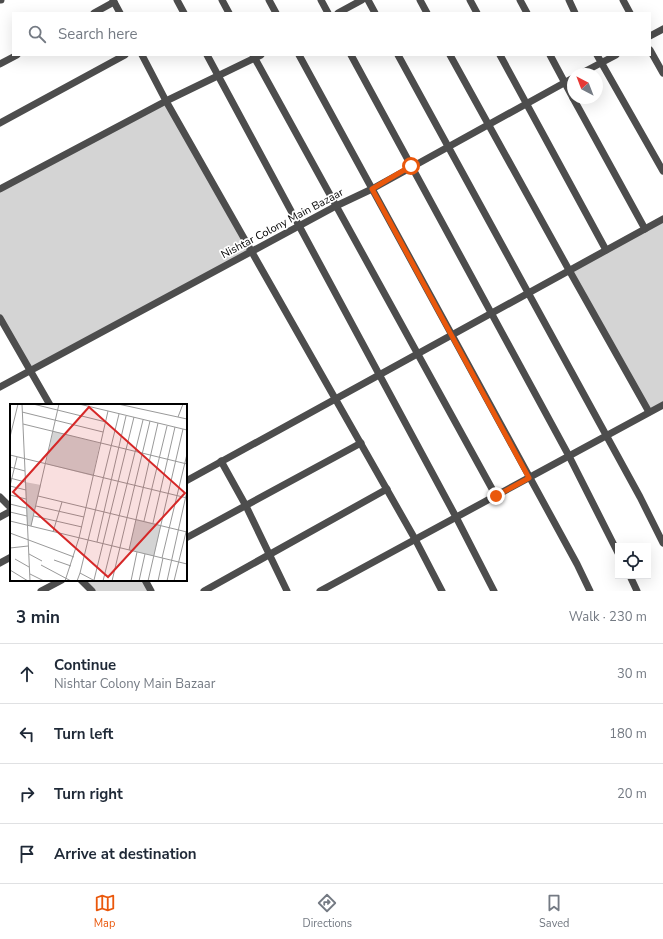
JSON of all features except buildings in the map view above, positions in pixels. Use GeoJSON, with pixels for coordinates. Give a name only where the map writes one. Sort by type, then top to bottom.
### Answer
{"type":"FeatureCollection","features":[{"type":"Feature","properties":{"kind":"street"},"geometry":{"type":"LineString","coordinates":[[177,0],[183,12]]}},
{"type":"Feature","properties":{"kind":"street"},"geometry":{"type":"LineString","coordinates":[[222,0],[229,12]]}},
{"type":"Feature","properties":{"kind":"street"},"geometry":{"type":"LineString","coordinates":[[269,0],[275,12]]}},
{"type":"Feature","properties":{"kind":"street"},"geometry":{"type":"LineString","coordinates":[[321,0],[327,12]]}},
{"type":"Feature","properties":{"kind":"street"},"geometry":{"type":"LineString","coordinates":[[340,12],[362,0]]}},
{"type":"Feature","properties":{"kind":"street"},"geometry":{"type":"LineString","coordinates":[[368,0],[374,12]]}},
{"type":"Feature","properties":{"kind":"street"},"geometry":{"type":"LineString","coordinates":[[420,0],[426,12]]}},
{"type":"Feature","properties":{"kind":"street"},"geometry":{"type":"LineString","coordinates":[[470,0],[477,12]]}},
{"type":"Feature","properties":{"kind":"street"},"geometry":{"type":"LineString","coordinates":[[520,0],[526,12]]}},
{"type":"Feature","properties":{"kind":"street"},"geometry":{"type":"LineString","coordinates":[[569,0],[575,12]]}},
{"type":"Feature","properties":{"kind":"street"},"geometry":{"type":"LineString","coordinates":[[623,0],[629,12]]}},
{"type":"Feature","properties":{"kind":"street"},"geometry":{"type":"LineString","coordinates":[[96,12],[114,1],[120,12]]}},
{"type":"Feature","properties":{"kind":"street"},"geometry":{"type":"LineString","coordinates":[[651,35],[663,29]]}},
{"type":"Feature","properties":{"kind":"street"},"geometry":{"type":"LineString","coordinates":[[651,52],[663,74]]}},
{"type":"Feature","properties":{"kind":"street"},"geometry":{"type":"LineString","coordinates":[[0,64],[15,56]]}},
{"type":"Feature","properties":{"kind":"street"},"geometry":{"type":"LineString","coordinates":[[0,123],[123,56]]}},
{"type":"Feature","properties":{"kind":"street"},"geometry":{"type":"LineString","coordinates":[[143,56],[166,101],[415,539],[442,591]]}},
{"type":"Feature","properties":{"kind":"street"},"geometry":{"type":"LineString","coordinates":[[208,56],[456,517],[494,591]]}},
{"type":"Feature","properties":{"kind":"street"},"geometry":{"type":"LineString","coordinates":[[0,189],[166,101],[218,77],[256,56],[336,206],[496,496]]}},
{"type":"Feature","properties":{"kind":"street"},"geometry":{"type":"LineString","coordinates":[[300,56],[577,564],[590,591]]}},
{"type":"Feature","properties":{"kind":"street"},"geometry":{"type":"LineString","coordinates":[[352,56],[569,456],[615,547]]}},
{"type":"Feature","properties":{"kind":"street"},"geometry":{"type":"LineString","coordinates":[[399,56],[607,437],[663,543]]}},
{"type":"Feature","properties":{"kind":"street"},"geometry":{"type":"LineString","coordinates":[[451,56],[569,270],[650,412]]}},
{"type":"Feature","properties":{"kind":"street"},"geometry":{"type":"LineString","coordinates":[[501,56],[606,250]]}},
{"type":"Feature","properties":{"kind":"street"},"geometry":{"type":"LineString","coordinates":[[551,56],[567,87]]}},
{"type":"Feature","properties":{"kind":"street"},"geometry":{"type":"LineString","coordinates":[[598,56],[663,171]]}},
{"type":"Feature","properties":{"kind":"street"},"geometry":{"type":"LineString","coordinates":[[591,68],[614,56]]}},
{"type":"Feature","properties":{"kind":"street","name":"Nishtar Colony Main Bazaar"},"geometry":{"type":"LineString","coordinates":[[0,387],[336,206],[372,189],[567,81]]}},
{"type":"Feature","properties":{"kind":"street"},"geometry":{"type":"LineString","coordinates":[[576,104],[645,229]]}},
{"type":"Feature","properties":{"kind":"street"},"geometry":{"type":"LineString","coordinates":[[187,480],[663,219]]}},
{"type":"Feature","properties":{"kind":"street"},"geometry":{"type":"LineString","coordinates":[[0,318],[49,404]]}},
{"type":"Feature","properties":{"kind":"street"},"geometry":{"type":"LineString","coordinates":[[320,591],[569,456],[607,437],[663,405]]}},
{"type":"Feature","properties":{"kind":"street"},"geometry":{"type":"LineString","coordinates":[[187,537],[361,443]]}},
{"type":"Feature","properties":{"kind":"street"},"geometry":{"type":"LineString","coordinates":[[221,461],[246,506],[268,555],[287,591]]}},
{"type":"Feature","properties":{"kind":"street"},"geometry":{"type":"LineString","coordinates":[[204,591],[387,489]]}},
{"type":"Feature","properties":{"kind":"street"},"geometry":{"type":"LineString","coordinates":[[0,497],[10,508]]}},
{"type":"Feature","properties":{"kind":"street"},"geometry":{"type":"LineString","coordinates":[[0,517],[10,510]]}},
{"type":"Feature","properties":{"kind":"street"},"geometry":{"type":"LineString","coordinates":[[0,563],[10,558]]}},
{"type":"Feature","properties":{"kind":"street"},"geometry":{"type":"LineString","coordinates":[[631,579],[637,591]]}},
{"type":"Feature","properties":{"kind":"street"},"geometry":{"type":"LineString","coordinates":[[41,591],[60,581]]}},
{"type":"Feature","properties":{"kind":"street"},"geometry":{"type":"LineString","coordinates":[[82,581],[92,591]]}},
{"type":"Feature","properties":{"kind":"street"},"geometry":{"type":"LineString","coordinates":[[146,581],[151,591]]}},
{"type":"Feature","properties":{"kind":"shaded area"},"geometry":{"type":"Polygon","coordinates":[[[166,101],[252,252],[31,370],[0,318],[0,189],[166,101]]]}},
{"type":"Feature","properties":{"kind":"shaded area"},"geometry":{"type":"Polygon","coordinates":[[[663,220],[663,405],[649,412],[569,270],[663,220]]]}},
{"type":"Feature","properties":{"kind":"shaded area"},"geometry":{"type":"Polygon","coordinates":[[[82,581],[146,581],[151,591],[92,591],[82,581]]]}},
{"type":"Feature","properties":{"kind":"route"},"geometry":{"type":"LineString","coordinates":[[411,166],[372,189],[529,478],[496,496]]}}]}
